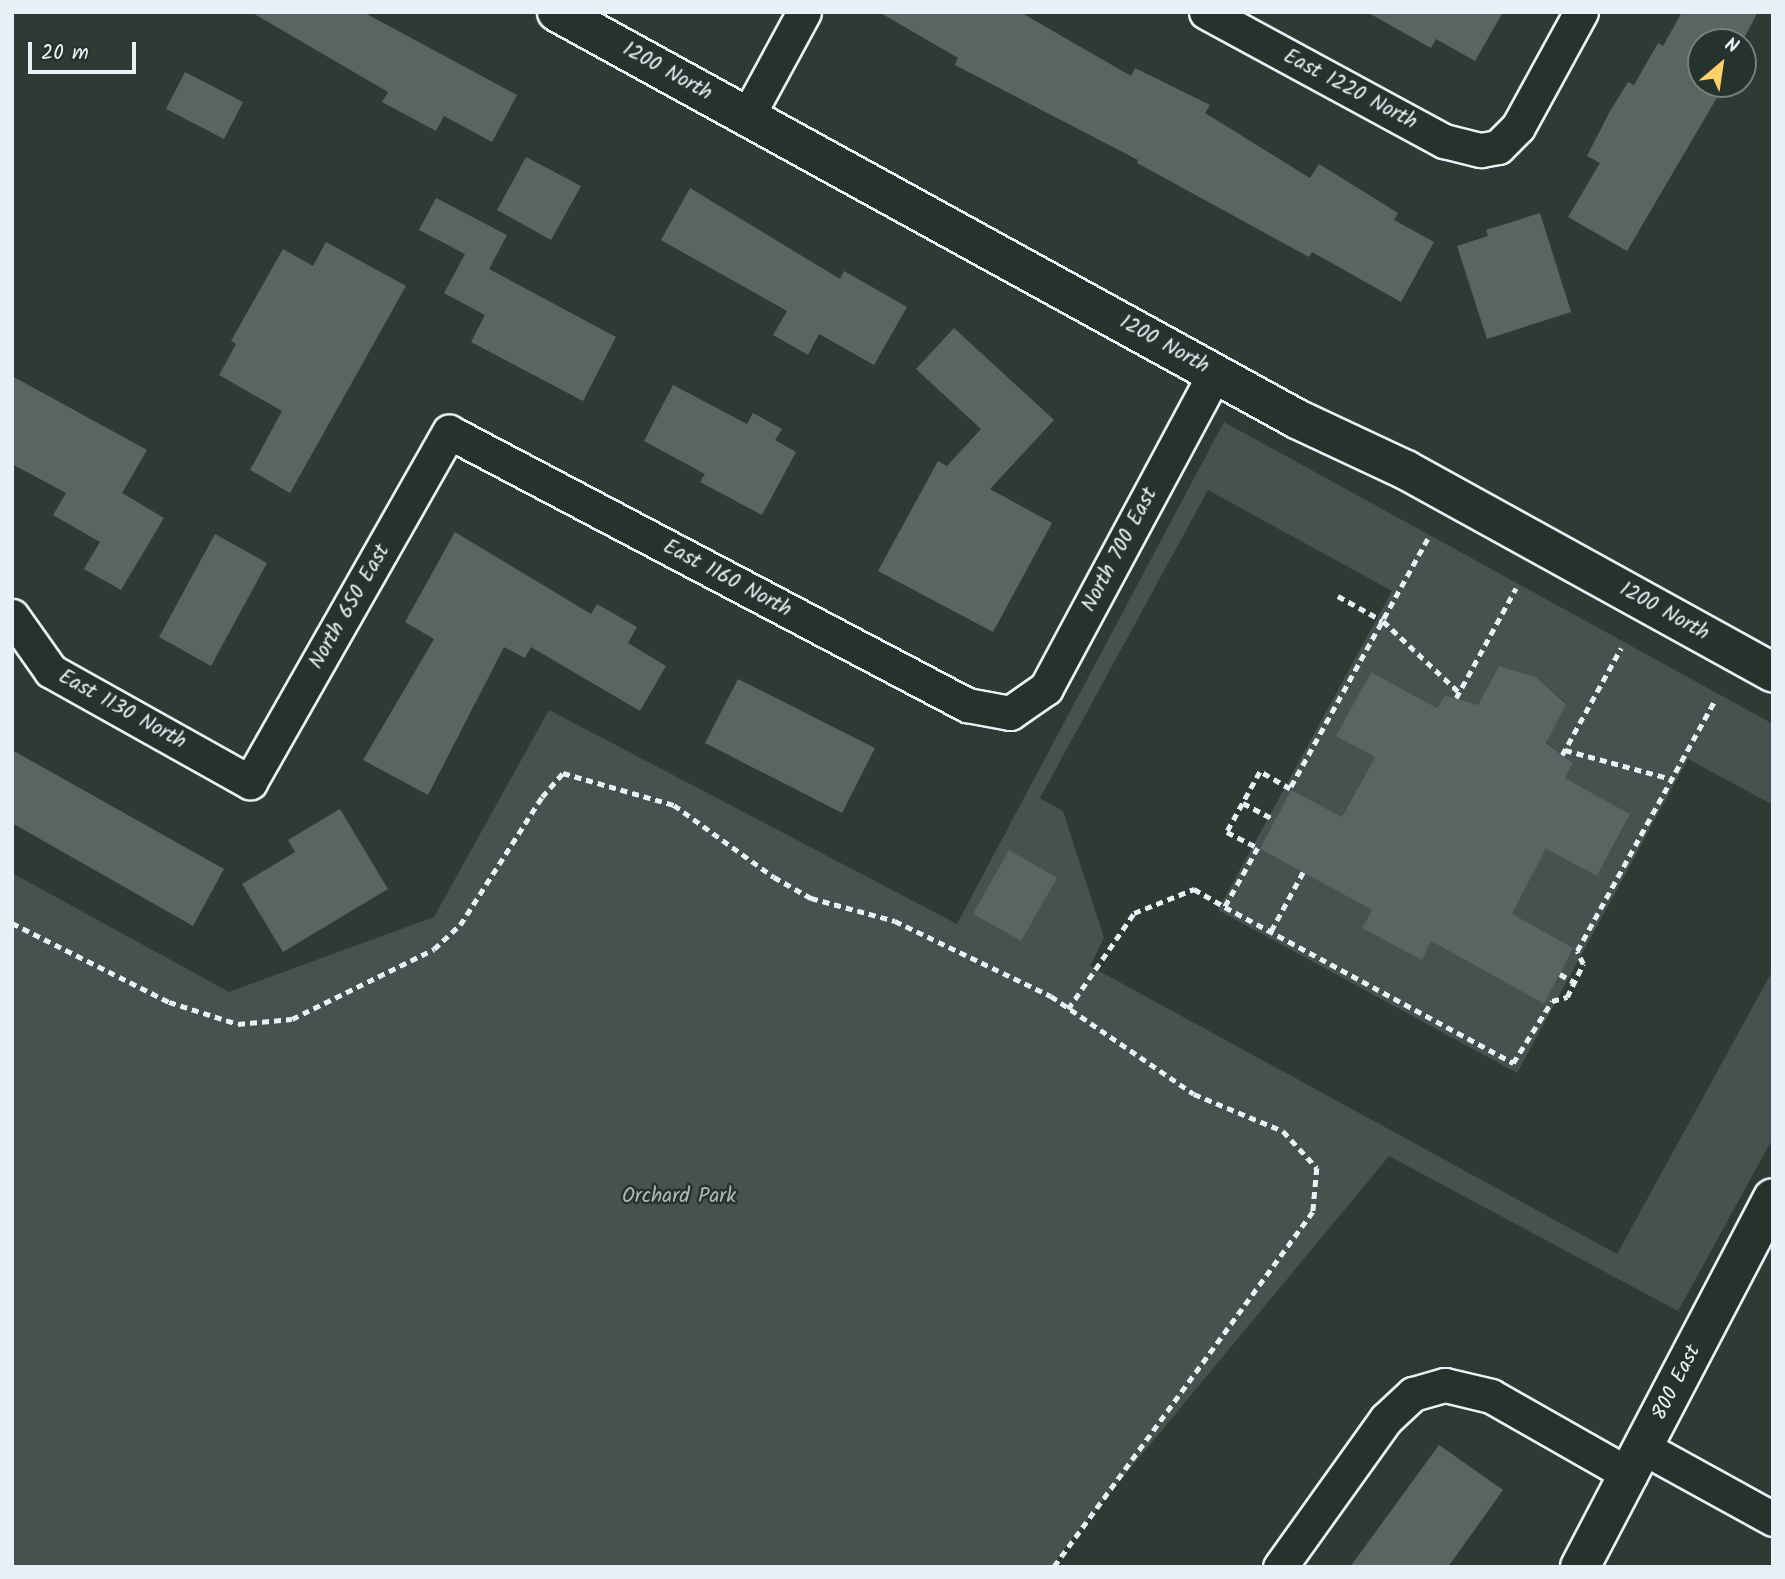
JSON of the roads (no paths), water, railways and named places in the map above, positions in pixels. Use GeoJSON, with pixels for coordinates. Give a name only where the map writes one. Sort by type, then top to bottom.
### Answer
{"type":"FeatureCollection","features":[{"type":"Feature","properties":{"kind":"street","name":"1200 North"},"geometry":{"type":"LineString","coordinates":[[557,12],[1215,373],[1406,470],[1773,673]]}},
{"type":"Feature","properties":{"kind":"street"},"geometry":{"type":"LineString","coordinates":[[747,117],[804,12]]}},
{"type":"Feature","properties":{"kind":"street","name":"East 1220 North"},"geometry":{"type":"LineString","coordinates":[[1206,12],[1461,149],[1498,147],[1518,127],[1581,12]]}},
{"type":"Feature","properties":{"kind":"street","name":"North 700 East"},"geometry":{"type":"LineString","coordinates":[[1010,713],[1046,688],[1215,373]]}},
{"type":"Feature","properties":{"kind":"street","name":"East 1160 North"},"geometry":{"type":"LineString","coordinates":[[449,432],[967,705],[1010,713]]}},
{"type":"Feature","properties":{"kind":"street","name":"North 650 East"},"geometry":{"type":"LineString","coordinates":[[250,782],[449,432]]}},
{"type":"Feature","properties":{"kind":"street","name":"East 1130 North"},"geometry":{"type":"LineString","coordinates":[[12,616],[51,671],[250,782]]}},
{"type":"Feature","properties":{"kind":"street","name":"800 East"},"geometry":{"type":"LineString","coordinates":[[1580,1567],[1773,1198]]}},
{"type":"Feature","properties":{"kind":"street"},"geometry":{"type":"LineString","coordinates":[[1280,1567],[1386,1419],[1413,1394],[1445,1385],[1491,1396],[1637,1462],[1773,1519]]}},
{"type":"Feature","properties":{"kind":"park label","name":"Orchard Park"},"geometry":{"type":"Point","coordinates":[679,1197]}}]}
